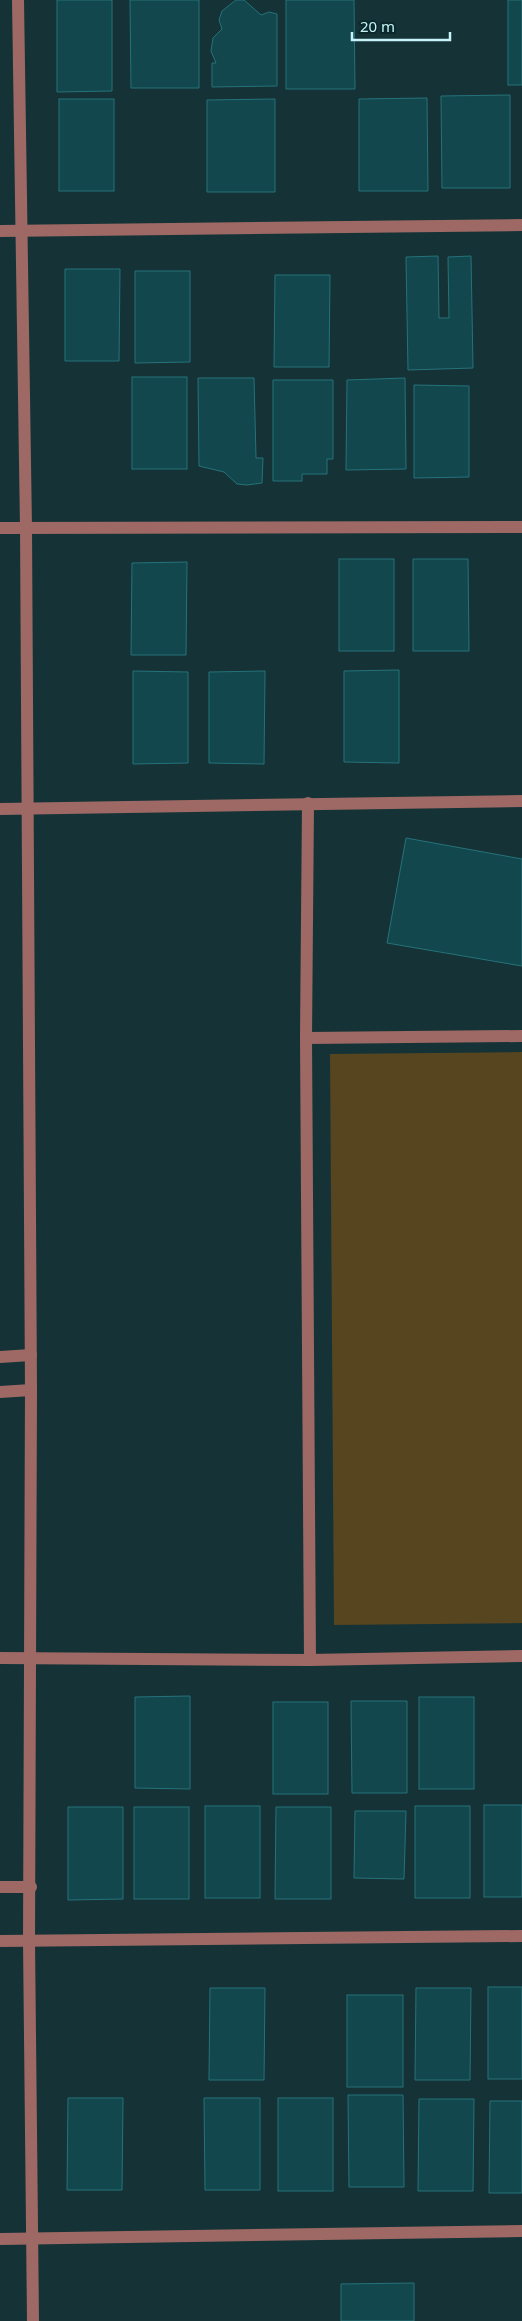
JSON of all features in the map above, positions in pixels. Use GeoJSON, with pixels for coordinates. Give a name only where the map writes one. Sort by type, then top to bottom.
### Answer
{"type":"FeatureCollection","features":[{"type":"Feature","properties":{"kind":"street"},"geometry":{"type":"LineString","coordinates":[[18,0],[26,528],[26,808],[31,1355],[29,1941],[34,2238],[33,2321]]}},
{"type":"Feature","properties":{"kind":"street"},"geometry":{"type":"LineString","coordinates":[[0,230],[522,225]]}},
{"type":"Feature","properties":{"kind":"street"},"geometry":{"type":"LineString","coordinates":[[0,528],[522,527]]}},
{"type":"Feature","properties":{"kind":"street"},"geometry":{"type":"LineString","coordinates":[[0,809],[522,801]]}},
{"type":"Feature","properties":{"kind":"street"},"geometry":{"type":"LineString","coordinates":[[308,804],[306,1038],[310,1660]]}},
{"type":"Feature","properties":{"kind":"street"},"geometry":{"type":"LineString","coordinates":[[306,1038],[522,1036]]}},
{"type":"Feature","properties":{"kind":"street"},"geometry":{"type":"LineString","coordinates":[[0,1357],[31,1355]]}},
{"type":"Feature","properties":{"kind":"street"},"geometry":{"type":"LineString","coordinates":[[0,1392],[31,1390]]}},
{"type":"Feature","properties":{"kind":"street"},"geometry":{"type":"LineString","coordinates":[[0,1658],[310,1660],[522,1656]]}},
{"type":"Feature","properties":{"kind":"street"},"geometry":{"type":"LineString","coordinates":[[0,1887],[30,1886]]}},
{"type":"Feature","properties":{"kind":"street"},"geometry":{"type":"LineString","coordinates":[[0,1941],[522,1936]]}},
{"type":"Feature","properties":{"kind":"street"},"geometry":{"type":"LineString","coordinates":[[0,2239],[522,2232]]}},
{"type":"Feature","properties":{"kind":"shaded area"},"geometry":{"type":"Polygon","coordinates":[[[522,1052],[522,1623],[334,1625],[330,1054],[522,1052]]]}},
{"type":"Feature","properties":{"kind":"building"},"geometry":{"type":"Polygon","coordinates":[[[57,0],[112,0],[112,91],[57,92],[57,0]]]}},
{"type":"Feature","properties":{"kind":"building"},"geometry":{"type":"Polygon","coordinates":[[[130,0],[199,0],[199,88],[131,88],[130,0]]]}},
{"type":"Feature","properties":{"kind":"building"},"geometry":{"type":"Polygon","coordinates":[[[236,0],[244,0],[261,15],[269,12],[277,14],[277,86],[212,87],[212,63],[216,63],[211,51],[213,38],[222,29],[219,20],[222,11],[236,0]]]}},
{"type":"Feature","properties":{"kind":"building"},"geometry":{"type":"Polygon","coordinates":[[[286,0],[354,0],[355,89],[286,89],[286,0]]]}},
{"type":"Feature","properties":{"kind":"building"},"geometry":{"type":"Polygon","coordinates":[[[508,0],[522,0],[522,85],[508,85],[508,0]]]}},
{"type":"Feature","properties":{"kind":"building"},"geometry":{"type":"Polygon","coordinates":[[[510,95],[510,188],[442,188],[441,96],[510,95]]]}},
{"type":"Feature","properties":{"kind":"building"},"geometry":{"type":"Polygon","coordinates":[[[427,98],[428,191],[359,191],[359,99],[427,98]]]}},
{"type":"Feature","properties":{"kind":"building"},"geometry":{"type":"Polygon","coordinates":[[[59,99],[114,99],[114,191],[59,191],[59,99]]]}},
{"type":"Feature","properties":{"kind":"building"},"geometry":{"type":"Polygon","coordinates":[[[275,99],[275,192],[207,192],[207,100],[275,99]]]}},
{"type":"Feature","properties":{"kind":"building"},"geometry":{"type":"Polygon","coordinates":[[[438,256],[439,318],[449,318],[448,257],[471,256],[473,368],[408,370],[406,257],[438,256]]]}},
{"type":"Feature","properties":{"kind":"building"},"geometry":{"type":"Polygon","coordinates":[[[65,269],[120,269],[119,361],[65,361],[65,269]]]}},
{"type":"Feature","properties":{"kind":"building"},"geometry":{"type":"Polygon","coordinates":[[[135,271],[190,271],[190,362],[135,363],[135,271]]]}},
{"type":"Feature","properties":{"kind":"building"},"geometry":{"type":"Polygon","coordinates":[[[275,275],[330,275],[329,367],[274,367],[275,275]]]}},
{"type":"Feature","properties":{"kind":"building"},"geometry":{"type":"Polygon","coordinates":[[[132,377],[187,377],[187,469],[132,469],[132,377]]]}},
{"type":"Feature","properties":{"kind":"building"},"geometry":{"type":"Polygon","coordinates":[[[198,378],[254,378],[256,458],[263,458],[262,483],[237,484],[224,472],[199,466],[198,378]]]}},
{"type":"Feature","properties":{"kind":"building"},"geometry":{"type":"Polygon","coordinates":[[[405,378],[406,469],[346,470],[347,380],[405,378]]]}},
{"type":"Feature","properties":{"kind":"building"},"geometry":{"type":"Polygon","coordinates":[[[273,380],[333,380],[333,459],[327,459],[327,474],[302,474],[302,481],[273,481],[273,380]]]}},
{"type":"Feature","properties":{"kind":"building"},"geometry":{"type":"Polygon","coordinates":[[[414,385],[469,386],[469,477],[414,478],[414,385]]]}},
{"type":"Feature","properties":{"kind":"building"},"geometry":{"type":"Polygon","coordinates":[[[339,559],[394,559],[394,651],[339,651],[339,559]]]}},
{"type":"Feature","properties":{"kind":"building"},"geometry":{"type":"Polygon","coordinates":[[[413,559],[468,559],[469,651],[413,651],[413,559]]]}},
{"type":"Feature","properties":{"kind":"building"},"geometry":{"type":"Polygon","coordinates":[[[187,562],[186,655],[131,655],[132,563],[187,562]]]}},
{"type":"Feature","properties":{"kind":"building"},"geometry":{"type":"Polygon","coordinates":[[[399,670],[399,763],[344,762],[344,671],[399,670]]]}},
{"type":"Feature","properties":{"kind":"building"},"geometry":{"type":"Polygon","coordinates":[[[133,671],[188,672],[188,763],[133,764],[133,671]]]}},
{"type":"Feature","properties":{"kind":"building"},"geometry":{"type":"Polygon","coordinates":[[[265,671],[264,764],[209,763],[209,672],[265,671]]]}},
{"type":"Feature","properties":{"kind":"building"},"geometry":{"type":"Polygon","coordinates":[[[406,838],[522,859],[522,966],[387,943],[406,838]]]}},
{"type":"Feature","properties":{"kind":"building"},"geometry":{"type":"Polygon","coordinates":[[[190,1696],[190,1789],[135,1788],[135,1697],[190,1696]]]}},
{"type":"Feature","properties":{"kind":"building"},"geometry":{"type":"Polygon","coordinates":[[[419,1697],[474,1697],[474,1789],[419,1789],[419,1697]]]}},
{"type":"Feature","properties":{"kind":"building"},"geometry":{"type":"Polygon","coordinates":[[[351,1701],[407,1701],[407,1793],[352,1793],[351,1701]]]}},
{"type":"Feature","properties":{"kind":"building"},"geometry":{"type":"Polygon","coordinates":[[[273,1702],[328,1702],[328,1794],[273,1794],[273,1702]]]}},
{"type":"Feature","properties":{"kind":"building"},"geometry":{"type":"Polygon","coordinates":[[[484,1805],[522,1805],[522,1897],[484,1897],[484,1805]]]}},
{"type":"Feature","properties":{"kind":"building"},"geometry":{"type":"Polygon","coordinates":[[[205,1806],[260,1806],[260,1898],[205,1898],[205,1806]]]}},
{"type":"Feature","properties":{"kind":"building"},"geometry":{"type":"Polygon","coordinates":[[[415,1806],[470,1806],[470,1898],[415,1898],[415,1806]]]}},
{"type":"Feature","properties":{"kind":"building"},"geometry":{"type":"Polygon","coordinates":[[[68,1807],[123,1807],[123,1899],[68,1900],[68,1807]]]}},
{"type":"Feature","properties":{"kind":"building"},"geometry":{"type":"Polygon","coordinates":[[[134,1807],[189,1807],[189,1899],[134,1899],[134,1807]]]}},
{"type":"Feature","properties":{"kind":"building"},"geometry":{"type":"Polygon","coordinates":[[[276,1807],[331,1807],[331,1899],[275,1899],[276,1807]]]}},
{"type":"Feature","properties":{"kind":"building"},"geometry":{"type":"Polygon","coordinates":[[[355,1811],[406,1811],[404,1879],[354,1878],[355,1811]]]}},
{"type":"Feature","properties":{"kind":"building"},"geometry":{"type":"Polygon","coordinates":[[[488,1987],[522,1987],[522,2079],[488,2079],[488,1987]]]}},
{"type":"Feature","properties":{"kind":"building"},"geometry":{"type":"Polygon","coordinates":[[[210,1988],[265,1988],[264,2080],[209,2080],[210,1988]]]}},
{"type":"Feature","properties":{"kind":"building"},"geometry":{"type":"Polygon","coordinates":[[[416,1988],[471,1988],[470,2080],[415,2080],[416,1988]]]}},
{"type":"Feature","properties":{"kind":"building"},"geometry":{"type":"Polygon","coordinates":[[[347,1995],[403,1995],[403,2087],[347,2087],[347,1995]]]}},
{"type":"Feature","properties":{"kind":"building"},"geometry":{"type":"Polygon","coordinates":[[[348,2095],[403,2095],[404,2187],[349,2187],[348,2095]]]}},
{"type":"Feature","properties":{"kind":"building"},"geometry":{"type":"Polygon","coordinates":[[[68,2098],[123,2098],[122,2190],[67,2190],[68,2098]]]}},
{"type":"Feature","properties":{"kind":"building"},"geometry":{"type":"Polygon","coordinates":[[[204,2098],[260,2098],[260,2190],[205,2190],[204,2098]]]}},
{"type":"Feature","properties":{"kind":"building"},"geometry":{"type":"Polygon","coordinates":[[[278,2098],[333,2098],[333,2191],[278,2191],[278,2098]]]}},
{"type":"Feature","properties":{"kind":"building"},"geometry":{"type":"Polygon","coordinates":[[[419,2099],[474,2099],[473,2191],[418,2191],[419,2099]]]}},
{"type":"Feature","properties":{"kind":"building"},"geometry":{"type":"Polygon","coordinates":[[[490,2101],[522,2101],[522,2193],[489,2193],[490,2101]]]}},
{"type":"Feature","properties":{"kind":"building"},"geometry":{"type":"Polygon","coordinates":[[[414,2283],[414,2321],[341,2321],[341,2284],[414,2283]]]}}]}
